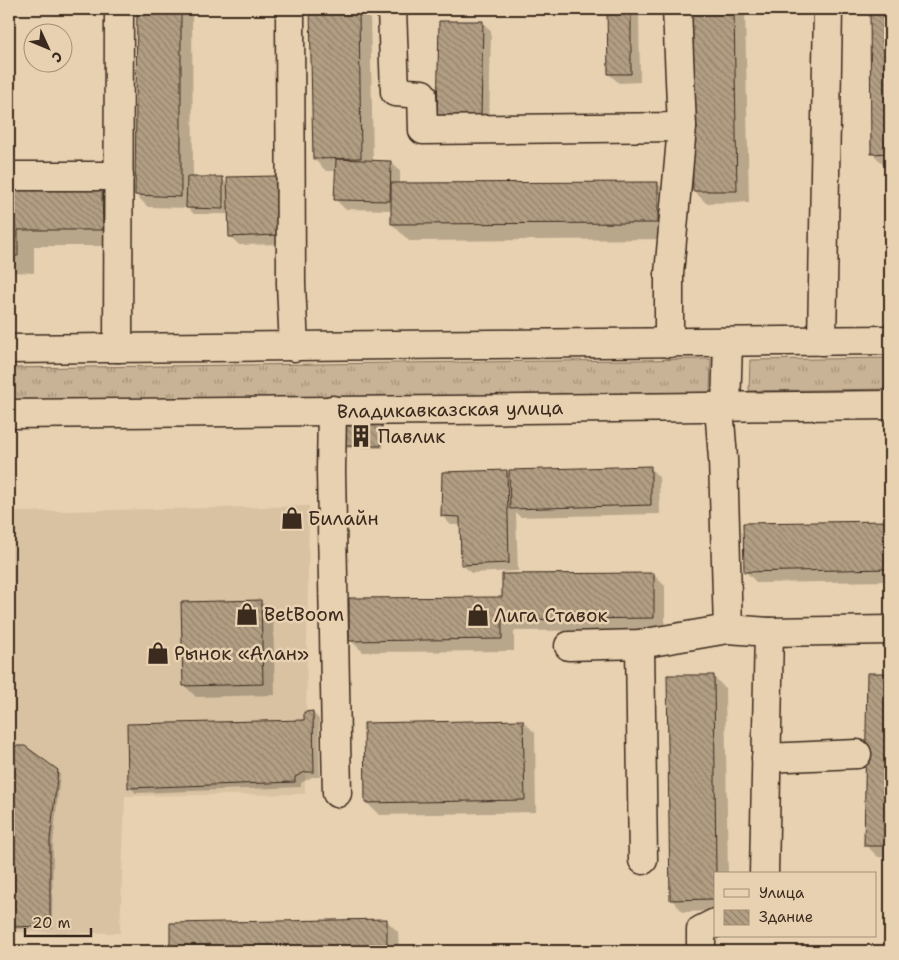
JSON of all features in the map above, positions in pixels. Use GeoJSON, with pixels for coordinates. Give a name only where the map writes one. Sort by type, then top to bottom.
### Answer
{"type":"FeatureCollection","features":[{"type":"Feature","properties":{"kind":"main road"},"geometry":{"type":"LineString","coordinates":[[118,348],[120,9]]}},
{"type":"Feature","properties":{"kind":"main road"},"geometry":{"type":"LineString","coordinates":[[290,9],[290,284],[294,347]]}},
{"type":"Feature","properties":{"kind":"main road"},"geometry":{"type":"LineString","coordinates":[[392,9],[395,92],[422,94],[423,130],[682,127]]}},
{"type":"Feature","properties":{"kind":"main road"},"geometry":{"type":"LineString","coordinates":[[669,343],[669,274],[682,127],[677,9]]}},
{"type":"Feature","properties":{"kind":"main road"},"geometry":{"type":"LineString","coordinates":[[822,341],[828,9]]}},
{"type":"Feature","properties":{"kind":"main road"},"geometry":{"type":"LineString","coordinates":[[9,176],[119,176]]}},
{"type":"Feature","properties":{"kind":"main road"},"geometry":{"type":"LineString","coordinates":[[9,349],[890,340]]}},
{"type":"Feature","properties":{"kind":"main road"},"geometry":{"type":"LineString","coordinates":[[728,342],[723,407],[728,629]]}},
{"type":"Feature","properties":{"kind":"main road","name":"Владикавказская улица"},"geometry":{"type":"LineString","coordinates":[[9,414],[890,405]]}},
{"type":"Feature","properties":{"kind":"main road"},"geometry":{"type":"LineString","coordinates":[[332,410],[331,471],[337,793]]}},
{"type":"Feature","properties":{"kind":"main road"},"geometry":{"type":"LineString","coordinates":[[569,646],[640,644],[728,629],[768,632],[890,630]]}},
{"type":"Feature","properties":{"kind":"main road"},"geometry":{"type":"LineString","coordinates":[[764,872],[768,632]]}},
{"type":"Feature","properties":{"kind":"main road"},"geometry":{"type":"LineString","coordinates":[[640,644],[643,860]]}},
{"type":"Feature","properties":{"kind":"main road"},"geometry":{"type":"LineString","coordinates":[[766,758],[857,754]]}},
{"type":"Feature","properties":{"kind":"main road"},"geometry":{"type":"LineString","coordinates":[[701,951],[701,930],[714,924]]}},
{"type":"Feature","properties":{"kind":"shaded area","name":"Рынок «Алан»"},"geometry":{"type":"Polygon","coordinates":[[[309,506],[305,794],[125,796],[120,933],[9,932],[9,512],[309,506]]]}},
{"type":"Feature","properties":{"kind":"green space"},"geometry":{"type":"Polygon","coordinates":[[[890,358],[890,389],[749,391],[750,360],[890,358]]]}},
{"type":"Feature","properties":{"kind":"green space"},"geometry":{"type":"Polygon","coordinates":[[[711,359],[710,394],[9,401],[9,368],[711,359]]]}},
{"type":"Feature","properties":{"kind":"building"},"geometry":{"type":"Polygon","coordinates":[[[137,9],[181,9],[181,197],[135,195],[137,9]]]}},
{"type":"Feature","properties":{"kind":"building"},"geometry":{"type":"Polygon","coordinates":[[[310,9],[359,9],[361,158],[313,159],[310,9]]]}},
{"type":"Feature","properties":{"kind":"building"},"geometry":{"type":"Polygon","coordinates":[[[607,9],[631,9],[631,74],[608,74],[607,9]]]}},
{"type":"Feature","properties":{"kind":"building"},"geometry":{"type":"Polygon","coordinates":[[[690,9],[734,9],[737,191],[693,191],[690,9]]]}},
{"type":"Feature","properties":{"kind":"building"},"geometry":{"type":"Polygon","coordinates":[[[870,9],[890,9],[890,153],[871,154],[870,9]]]}},
{"type":"Feature","properties":{"kind":"building"},"geometry":{"type":"Polygon","coordinates":[[[439,21],[483,21],[481,118],[437,117],[439,21]]]}},
{"type":"Feature","properties":{"kind":"building"},"geometry":{"type":"Polygon","coordinates":[[[889,157],[890,196],[888,196],[889,157]]]}},
{"type":"Feature","properties":{"kind":"building"},"geometry":{"type":"Polygon","coordinates":[[[336,159],[391,161],[390,201],[334,200],[336,159]]]}},
{"type":"Feature","properties":{"kind":"building"},"geometry":{"type":"Polygon","coordinates":[[[276,176],[277,235],[229,237],[227,177],[276,176]]]}},
{"type":"Feature","properties":{"kind":"building"},"geometry":{"type":"Polygon","coordinates":[[[187,177],[223,177],[223,209],[186,208],[187,177]]]}},
{"type":"Feature","properties":{"kind":"building"},"geometry":{"type":"Polygon","coordinates":[[[658,182],[658,223],[391,224],[391,183],[658,182]]]}},
{"type":"Feature","properties":{"kind":"building"},"geometry":{"type":"Polygon","coordinates":[[[9,190],[102,190],[103,230],[18,230],[18,256],[9,256],[9,190]]]}},
{"type":"Feature","properties":{"kind":"building","name":"Павлик"},"geometry":{"type":"Polygon","coordinates":[[[382,425],[381,446],[342,446],[341,426],[382,425]]]}},
{"type":"Feature","properties":{"kind":"building"},"geometry":{"type":"Polygon","coordinates":[[[651,466],[651,505],[510,509],[509,470],[651,466]]]}},
{"type":"Feature","properties":{"kind":"building"},"geometry":{"type":"Polygon","coordinates":[[[507,470],[509,563],[461,565],[460,517],[441,516],[442,472],[507,470]]]}},
{"type":"Feature","properties":{"kind":"building"},"geometry":{"type":"Polygon","coordinates":[[[890,521],[890,569],[744,572],[743,523],[890,521]]]}},
{"type":"Feature","properties":{"kind":"building"},"geometry":{"type":"Polygon","coordinates":[[[654,573],[654,618],[502,620],[502,639],[349,641],[349,598],[502,597],[502,574],[654,573]]]}},
{"type":"Feature","properties":{"kind":"building"},"geometry":{"type":"Polygon","coordinates":[[[261,600],[263,684],[183,686],[181,602],[261,600]]]}},
{"type":"Feature","properties":{"kind":"building"},"geometry":{"type":"Polygon","coordinates":[[[867,673],[890,673],[890,846],[864,846],[867,673]]]}},
{"type":"Feature","properties":{"kind":"building"},"geometry":{"type":"Polygon","coordinates":[[[667,675],[714,675],[716,872],[714,872],[714,899],[670,900],[667,675]]]}},
{"type":"Feature","properties":{"kind":"building"},"geometry":{"type":"Polygon","coordinates":[[[313,711],[314,772],[305,772],[295,777],[295,782],[128,788],[127,724],[304,720],[304,712],[313,711]]]}},
{"type":"Feature","properties":{"kind":"building"},"geometry":{"type":"Polygon","coordinates":[[[523,720],[525,800],[365,803],[364,723],[523,720]]]}},
{"type":"Feature","properties":{"kind":"building"},"geometry":{"type":"Polygon","coordinates":[[[9,746],[25,746],[58,770],[50,840],[50,926],[9,927],[9,746]]]}},
{"type":"Feature","properties":{"kind":"building"},"geometry":{"type":"Polygon","coordinates":[[[387,919],[387,951],[170,951],[170,923],[387,919]]]}},
{"type":"Feature","properties":{"kind":"place","name":"Павлик"},"geometry":{"type":"Point","coordinates":[361,436]}},
{"type":"Feature","properties":{"kind":"place","name":"Билайн"},"geometry":{"type":"Point","coordinates":[292,518]}},
{"type":"Feature","properties":{"kind":"place","name":"BetBoom"},"geometry":{"type":"Point","coordinates":[247,614]}},
{"type":"Feature","properties":{"kind":"place","name":"Лига Ставок"},"geometry":{"type":"Point","coordinates":[478,615]}},
{"type":"Feature","properties":{"kind":"place","name":"Рынок «Алан»"},"geometry":{"type":"Point","coordinates":[158,653]}}]}
